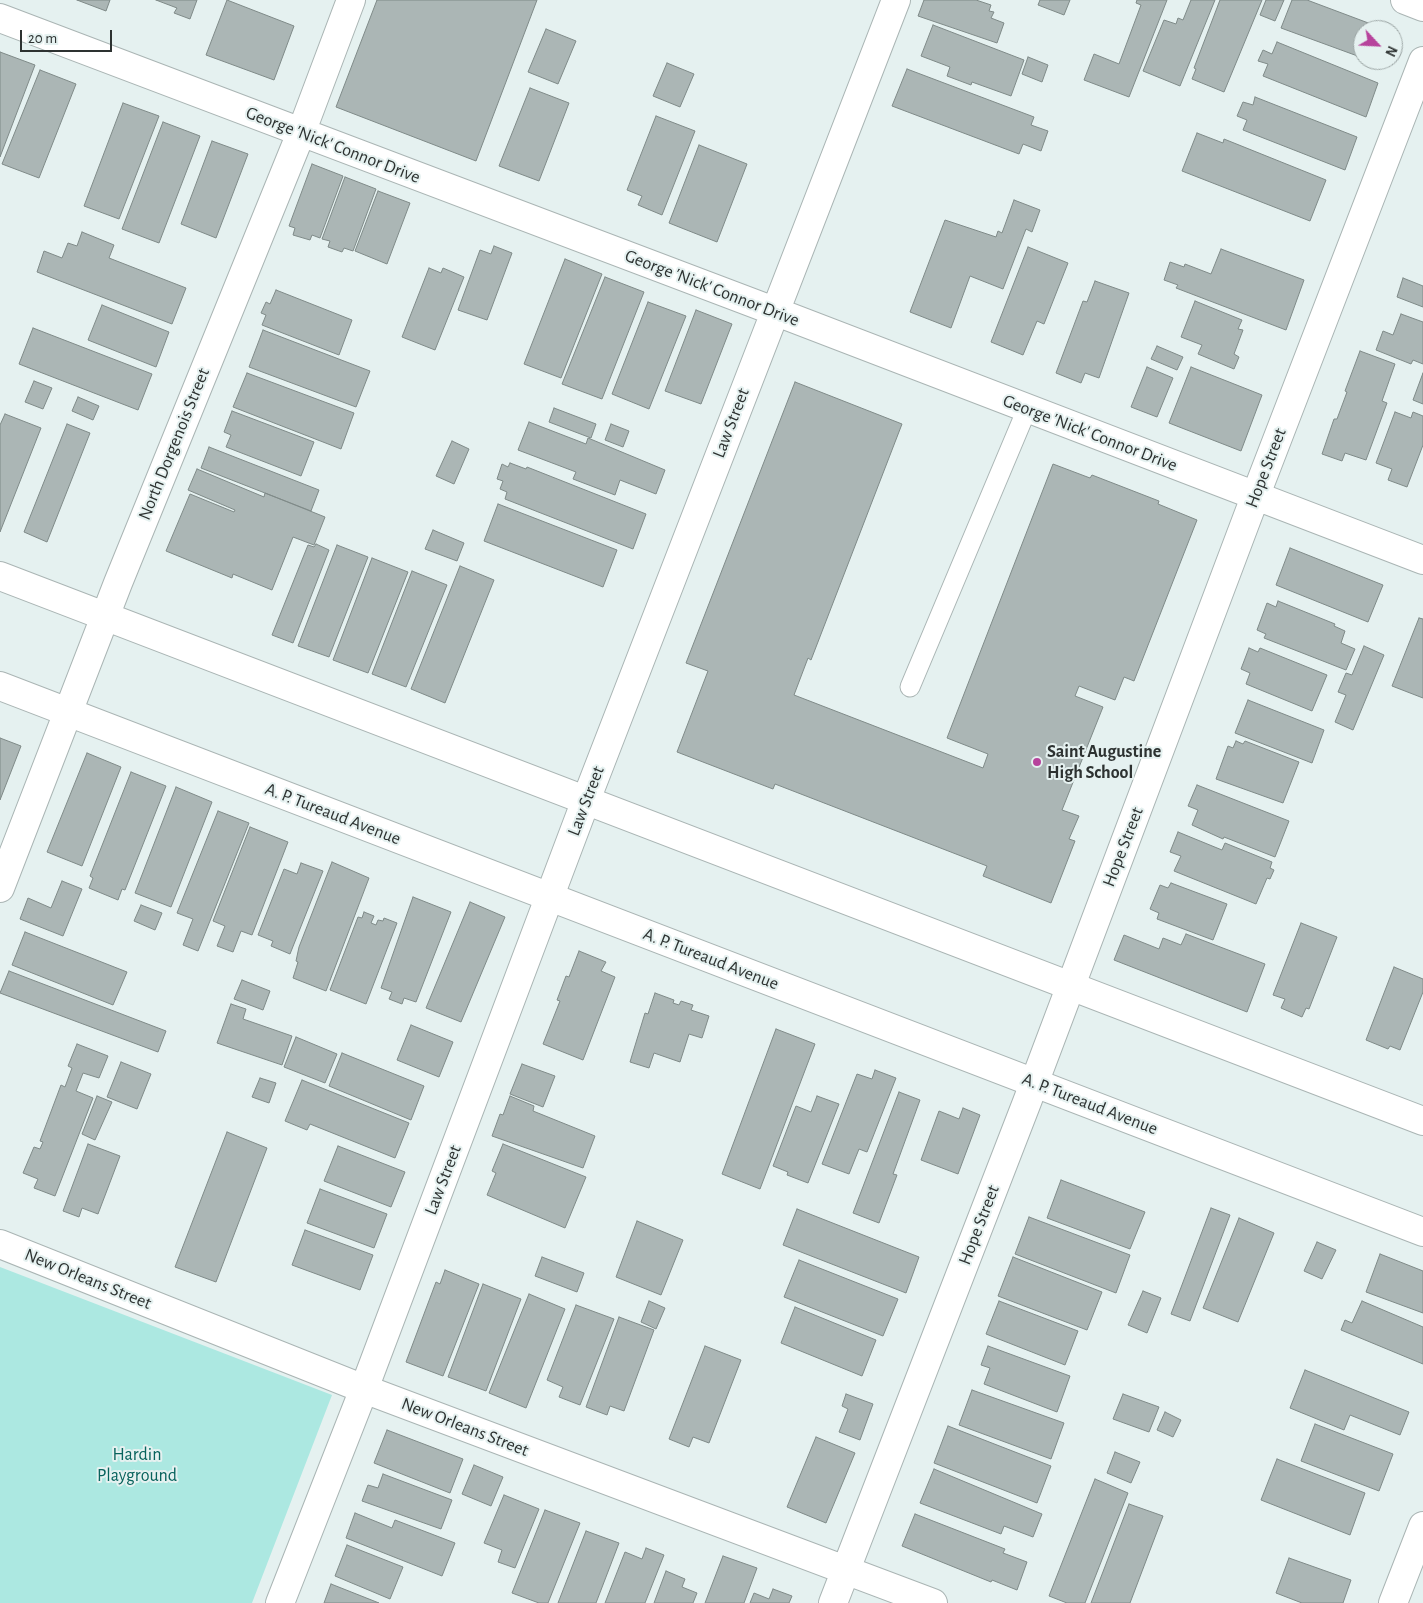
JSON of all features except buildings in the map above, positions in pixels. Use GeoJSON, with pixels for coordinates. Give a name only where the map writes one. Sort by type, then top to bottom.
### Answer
{"type":"FeatureCollection","features":[{"type":"Feature","properties":{"kind":"street","name":"North Dorgenois Street"},"geometry":{"type":"LineString","coordinates":[[0,888],[105,616],[301,133],[350,0]]}},
{"type":"Feature","properties":{"kind":"street","name":"Law Street"},"geometry":{"type":"LineString","coordinates":[[280,1603],[364,1389],[586,800],[896,0]]}},
{"type":"Feature","properties":{"kind":"street"},"geometry":{"type":"LineString","coordinates":[[1405,0],[1423,7]]}},
{"type":"Feature","properties":{"kind":"street","name":"George 'Nick' Connor Drive"},"geometry":{"type":"LineString","coordinates":[[0,18],[774,311],[1423,560]]}},
{"type":"Feature","properties":{"kind":"street","name":"Hope Street"},"geometry":{"type":"LineString","coordinates":[[833,1603],[1034,1083],[1255,497],[1423,62]]}},
{"type":"Feature","properties":{"kind":"street"},"geometry":{"type":"LineString","coordinates":[[0,576],[1423,1121]]}},
{"type":"Feature","properties":{"kind":"street","name":"A. P. Tureaud Avenue"},"geometry":{"type":"LineString","coordinates":[[0,686],[1423,1232]]}},
{"type":"Feature","properties":{"kind":"street","name":"New Orleans Street"},"geometry":{"type":"LineString","coordinates":[[0,1244],[364,1389],[933,1603]]}},
{"type":"Feature","properties":{"kind":"street"},"geometry":{"type":"LineString","coordinates":[[1393,1603],[1423,1526]]}},
{"type":"Feature","properties":{"kind":"lane"},"geometry":{"type":"LineString","coordinates":[[910,687],[1027,409]]}},
{"type":"Feature","properties":{"kind":"green space","name":"Hardin Playground"},"geometry":{"type":"Polygon","coordinates":[[[0,1267],[332,1395],[252,1603],[0,1603],[0,1267]]]}},
{"type":"Feature","properties":{"kind":"place","name":"Saint Augustine High School"},"geometry":{"type":"Point","coordinates":[1037,762]}}]}
